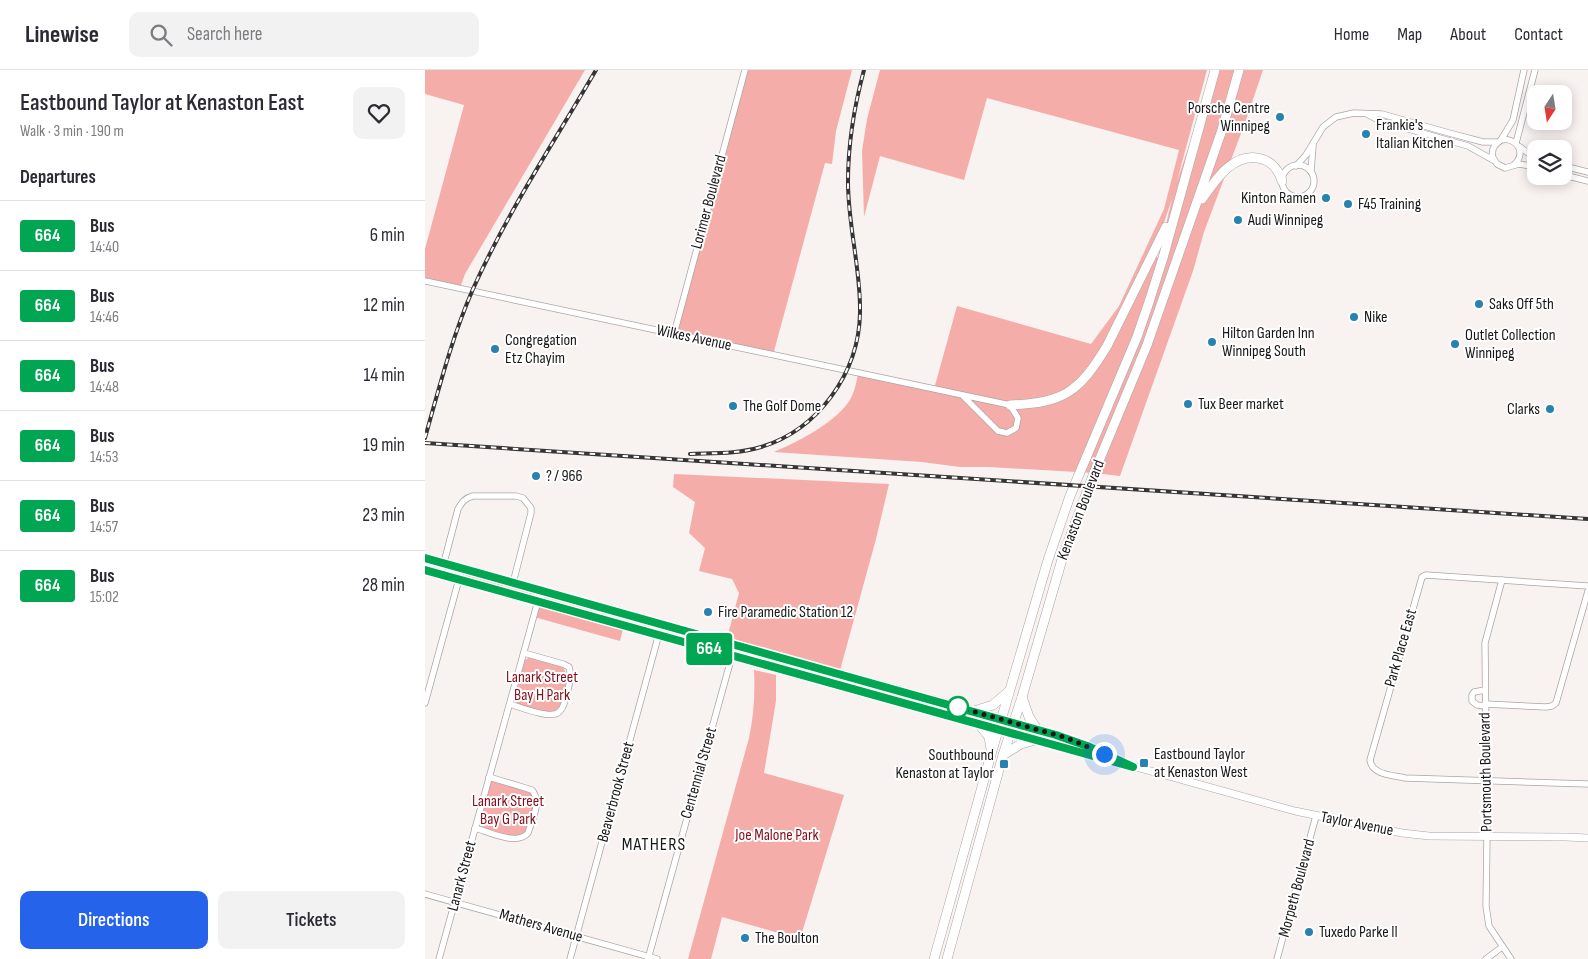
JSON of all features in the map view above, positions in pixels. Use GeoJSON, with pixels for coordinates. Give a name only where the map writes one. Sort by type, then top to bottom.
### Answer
{"type":"FeatureCollection","features":[{"type":"Feature","properties":{"kind":"main road","name":"Kenaston Boulevard"},"geometry":{"type":"LineString","coordinates":[[934,959],[1039,589],[1076,480],[1137,337],[1154,288],[1215,70]]}},
{"type":"Feature","properties":{"kind":"main road","name":"Kenaston Boulevard"},"geometry":{"type":"LineString","coordinates":[[947,959],[1003,755],[1071,533],[1093,473],[1147,345],[1196,207],[1239,70]]}},
{"type":"Feature","properties":{"kind":"main road"},"geometry":{"type":"LineString","coordinates":[[1196,207],[1227,167],[1243,158],[1254,157],[1265,160],[1280,173],[1282,181]]}},
{"type":"Feature","properties":{"kind":"main road"},"geometry":{"type":"LineString","coordinates":[[1009,405],[1033,404],[1057,398],[1082,382],[1107,346],[1160,242],[1181,193]]}},
{"type":"Feature","properties":{"kind":"main road","name":"Taylor Avenue"},"geometry":{"type":"LineString","coordinates":[[425,558],[1013,722]]}},
{"type":"Feature","properties":{"kind":"main road","name":"Taylor Avenue"},"geometry":{"type":"LineString","coordinates":[[425,570],[1010,732]]}},
{"type":"Feature","properties":{"kind":"main road"},"geometry":{"type":"LineString","coordinates":[[974,711],[993,705],[1009,691]]}},
{"type":"Feature","properties":{"kind":"main road"},"geometry":{"type":"LineString","coordinates":[[1022,697],[1029,717],[1037,729]]}},
{"type":"Feature","properties":{"kind":"main road"},"geometry":{"type":"LineString","coordinates":[[978,723],[989,737],[992,751]]}},
{"type":"Feature","properties":{"kind":"main road"},"geometry":{"type":"LineString","coordinates":[[1003,755],[1021,744],[1036,740]]}},
{"type":"Feature","properties":{"kind":"street","name":"Lorimer Boulevard"},"geometry":{"type":"LineString","coordinates":[[674,334],[745,70]]}},
{"type":"Feature","properties":{"kind":"street"},"geometry":{"type":"LineString","coordinates":[[1494,160],[1493,149],[1510,127],[1513,120],[1524,70]]}},
{"type":"Feature","properties":{"kind":"street"},"geometry":{"type":"LineString","coordinates":[[1514,165],[1519,159],[1520,150],[1517,145],[1535,70]]}},
{"type":"Feature","properties":{"kind":"street"},"geometry":{"type":"LineString","coordinates":[[1365,113],[1380,121],[1468,146],[1505,168],[1514,165],[1527,165]]}},
{"type":"Feature","properties":{"kind":"street"},"geometry":{"type":"LineString","coordinates":[[1296,166],[1323,127],[1336,117],[1365,113],[1382,114],[1483,142],[1509,140],[1527,152]]}},
{"type":"Feature","properties":{"kind":"street"},"geometry":{"type":"LineString","coordinates":[[1311,171],[1301,166],[1287,170],[1282,181],[1288,194],[1303,196],[1312,190],[1314,185],[1311,171],[1313,144]]}},
{"type":"Feature","properties":{"kind":"street"},"geometry":{"type":"LineString","coordinates":[[1572,168],[1588,172]]}},
{"type":"Feature","properties":{"kind":"street"},"geometry":{"type":"LineString","coordinates":[[1572,177],[1588,181]]}},
{"type":"Feature","properties":{"kind":"street","name":"Wilkes Avenue"},"geometry":{"type":"LineString","coordinates":[[425,281],[1009,405]]}},
{"type":"Feature","properties":{"kind":"street"},"geometry":{"type":"LineString","coordinates":[[963,396],[998,431],[1003,433],[1010,432],[1016,428],[1017,415],[1009,405]]}},
{"type":"Feature","properties":{"kind":"street"},"geometry":{"type":"LineString","coordinates":[[441,574],[457,509],[462,502],[473,496],[516,496],[523,498],[531,508],[531,513],[513,583]]}},
{"type":"Feature","properties":{"kind":"street"},"geometry":{"type":"LineString","coordinates":[[425,703],[462,568]]}},
{"type":"Feature","properties":{"kind":"street","name":"Park Place East"},"geometry":{"type":"LineString","coordinates":[[1486,781],[1405,778],[1377,771],[1371,766],[1369,760],[1422,577],[1427,575],[1588,586]]}},
{"type":"Feature","properties":{"kind":"street","name":"Portsmouth Boulevard"},"geometry":{"type":"LineString","coordinates":[[1502,580],[1485,643],[1487,914],[1489,926],[1511,959]]}},
{"type":"Feature","properties":{"kind":"street","name":"Lanark Street"},"geometry":{"type":"LineString","coordinates":[[439,959],[541,590]]}},
{"type":"Feature","properties":{"kind":"street"},"geometry":{"type":"LineString","coordinates":[[1485,690],[1474,692],[1472,701],[1477,705],[1553,706],[1556,703],[1588,591]]}},
{"type":"Feature","properties":{"kind":"street","name":"Beaverbrook Street"},"geometry":{"type":"LineString","coordinates":[[569,959],[663,625]]}},
{"type":"Feature","properties":{"kind":"street","name":"Centennial Street"},"geometry":{"type":"LineString","coordinates":[[648,958],[735,645]]}},
{"type":"Feature","properties":{"kind":"street"},"geometry":{"type":"LineString","coordinates":[[510,704],[547,715],[555,715],[563,706],[570,681],[569,667],[524,653]]}},
{"type":"Feature","properties":{"kind":"street","name":"Taylor Avenue"},"geometry":{"type":"LineString","coordinates":[[1013,722],[1067,738],[1133,767]]}},
{"type":"Feature","properties":{"kind":"street","name":"Taylor Avenue"},"geometry":{"type":"LineString","coordinates":[[1010,732],[1316,816],[1402,833],[1429,836],[1588,838]]}},
{"type":"Feature","properties":{"kind":"street"},"geometry":{"type":"LineString","coordinates":[[475,828],[512,839],[520,839],[528,833],[537,803],[532,790],[489,777]]}},
{"type":"Feature","properties":{"kind":"street"},"geometry":{"type":"LineString","coordinates":[[1486,781],[1588,784]]}},
{"type":"Feature","properties":{"kind":"street","name":"Morpeth Boulevard"},"geometry":{"type":"LineString","coordinates":[[1277,959],[1316,816]]}},
{"type":"Feature","properties":{"kind":"street","name":"Mathers Avenue"},"geometry":{"type":"LineString","coordinates":[[425,894],[657,959]]}},
{"type":"Feature","properties":{"kind":"street"},"geometry":{"type":"LineString","coordinates":[[1486,959],[1502,947]]}},
{"type":"Feature","properties":{"kind":"green space"},"geometry":{"type":"Polygon","coordinates":[[[425,70],[585,70],[465,274],[460,288],[425,281],[425,249],[464,105],[425,94],[425,70]]]}},
{"type":"Feature","properties":{"kind":"green space"},"geometry":{"type":"Polygon","coordinates":[[[745,70],[852,70],[836,131],[832,164],[825,163],[773,355],[674,334],[745,70]]]}},
{"type":"Feature","properties":{"kind":"green space"},"geometry":{"type":"Polygon","coordinates":[[[880,70],[1207,70],[1177,181],[1215,70],[1263,70],[1204,232],[1193,271],[1120,476],[988,467],[960,467],[922,462],[774,452],[807,436],[838,414],[852,396],[858,373],[934,389],[957,306],[1091,344],[1119,306],[1164,209],[1179,150],[987,98],[964,180],[880,156],[864,217],[862,151],[867,119],[880,70]],[[1172,199],[1158,240],[1156,256],[1158,258],[1172,199]]]}},
{"type":"Feature","properties":{"kind":"green space"},"geometry":{"type":"Polygon","coordinates":[[[674,474],[889,484],[839,674],[726,642],[739,593],[732,579],[699,571],[705,548],[689,533],[695,502],[673,487],[674,474]]]}},
{"type":"Feature","properties":{"kind":"green space"},"geometry":{"type":"Polygon","coordinates":[[[466,574],[535,594],[532,596],[466,578],[466,574]]]}},
{"type":"Feature","properties":{"kind":"green space"},"geometry":{"type":"Polygon","coordinates":[[[545,595],[654,625],[656,628],[654,630],[545,600],[545,595]]]}},
{"type":"Feature","properties":{"kind":"green space"},"geometry":{"type":"Polygon","coordinates":[[[538,601],[624,625],[620,641],[534,617],[538,601]]]}},
{"type":"Feature","properties":{"kind":"green space","name":"Lanark Street Bay H Park"},"geometry":{"type":"Polygon","coordinates":[[[530,657],[557,664],[565,672],[564,697],[555,711],[537,710],[517,704],[514,700],[525,660],[530,657]]]}},
{"type":"Feature","properties":{"kind":"green space","name":"Joe Malone Park"},"geometry":{"type":"Polygon","coordinates":[[[754,670],[776,675],[776,701],[764,773],[844,795],[800,939],[722,917],[711,959],[688,959],[749,738],[754,704],[754,670]]]}},
{"type":"Feature","properties":{"kind":"green space","name":"Lanark Street Bay G Park"},"geometry":{"type":"Polygon","coordinates":[[[489,777],[526,787],[537,798],[528,833],[520,839],[475,828],[489,777]]]}},
{"type":"Feature","properties":{"kind":"railway"},"geometry":{"type":"LineString","coordinates":[[425,438],[452,344],[465,307],[486,261],[531,178],[596,70]]}},
{"type":"Feature","properties":{"kind":"railway"},"geometry":{"type":"LineString","coordinates":[[690,454],[743,451],[782,439],[817,413],[843,377],[852,357],[858,335],[860,313],[859,281],[850,215],[848,182],[852,126],[864,70]]}},
{"type":"Feature","properties":{"kind":"railway"},"geometry":{"type":"LineString","coordinates":[[425,443],[1588,519]]}},
{"type":"Feature","properties":{"kind":"bus line","name":"664"},"geometry":{"type":"LineString","coordinates":[[425,558],[1067,738],[1133,767],[425,570]]}},
{"type":"Feature","properties":{"kind":"place","name":"Porsche Centre Winnipeg"},"geometry":{"type":"Point","coordinates":[1280,117]}},
{"type":"Feature","properties":{"kind":"place","name":"Frankie's Italian Kitchen"},"geometry":{"type":"Point","coordinates":[1366,134]}},
{"type":"Feature","properties":{"kind":"place","name":"Kinton Ramen"},"geometry":{"type":"Point","coordinates":[1326,198]}},
{"type":"Feature","properties":{"kind":"place","name":"F45 Training"},"geometry":{"type":"Point","coordinates":[1348,204]}},
{"type":"Feature","properties":{"kind":"place","name":"Audi Winnipeg"},"geometry":{"type":"Point","coordinates":[1238,220]}},
{"type":"Feature","properties":{"kind":"place","name":"Saks Off 5th"},"geometry":{"type":"Point","coordinates":[1479,304]}},
{"type":"Feature","properties":{"kind":"place","name":"Nike"},"geometry":{"type":"Point","coordinates":[1354,317]}},
{"type":"Feature","properties":{"kind":"place","name":"Hilton Garden Inn Winnipeg South"},"geometry":{"type":"Point","coordinates":[1212,342]}},
{"type":"Feature","properties":{"kind":"place","name":"Outlet Collection Winnipeg"},"geometry":{"type":"Point","coordinates":[1455,344]}},
{"type":"Feature","properties":{"kind":"place","name":"Congregation Etz Chayim"},"geometry":{"type":"Point","coordinates":[495,349]}},
{"type":"Feature","properties":{"kind":"place","name":"Tux Beer market"},"geometry":{"type":"Point","coordinates":[1188,404]}},
{"type":"Feature","properties":{"kind":"place","name":"The Golf Dome"},"geometry":{"type":"Point","coordinates":[733,406]}},
{"type":"Feature","properties":{"kind":"place","name":"Clarks"},"geometry":{"type":"Point","coordinates":[1550,409]}},
{"type":"Feature","properties":{"kind":"place","name":"? / 966"},"geometry":{"type":"Point","coordinates":[536,476]}},
{"type":"Feature","properties":{"kind":"place","name":"Fire Paramedic Station 12"},"geometry":{"type":"Point","coordinates":[708,612]}},
{"type":"Feature","properties":{"kind":"place","name":"Eastbound Taylor at Kenaston West"},"geometry":{"type":"Point","coordinates":[1144,763]}},
{"type":"Feature","properties":{"kind":"place","name":"Southbound Kenaston at Taylor"},"geometry":{"type":"Point","coordinates":[1004,764]}},
{"type":"Feature","properties":{"kind":"place","name":"Tuxedo Parke II"},"geometry":{"type":"Point","coordinates":[1309,932]}},
{"type":"Feature","properties":{"kind":"place","name":"The Boulton"},"geometry":{"type":"Point","coordinates":[745,938]}},
{"type":"Feature","properties":{"kind":"district","name":"MATHERS"},"geometry":{"type":"Point","coordinates":[654,844]}},
{"type":"Feature","properties":{"kind":"route"},"geometry":{"type":"LineString","coordinates":[[958,707],[1067,738],[1104,754]]}}]}
